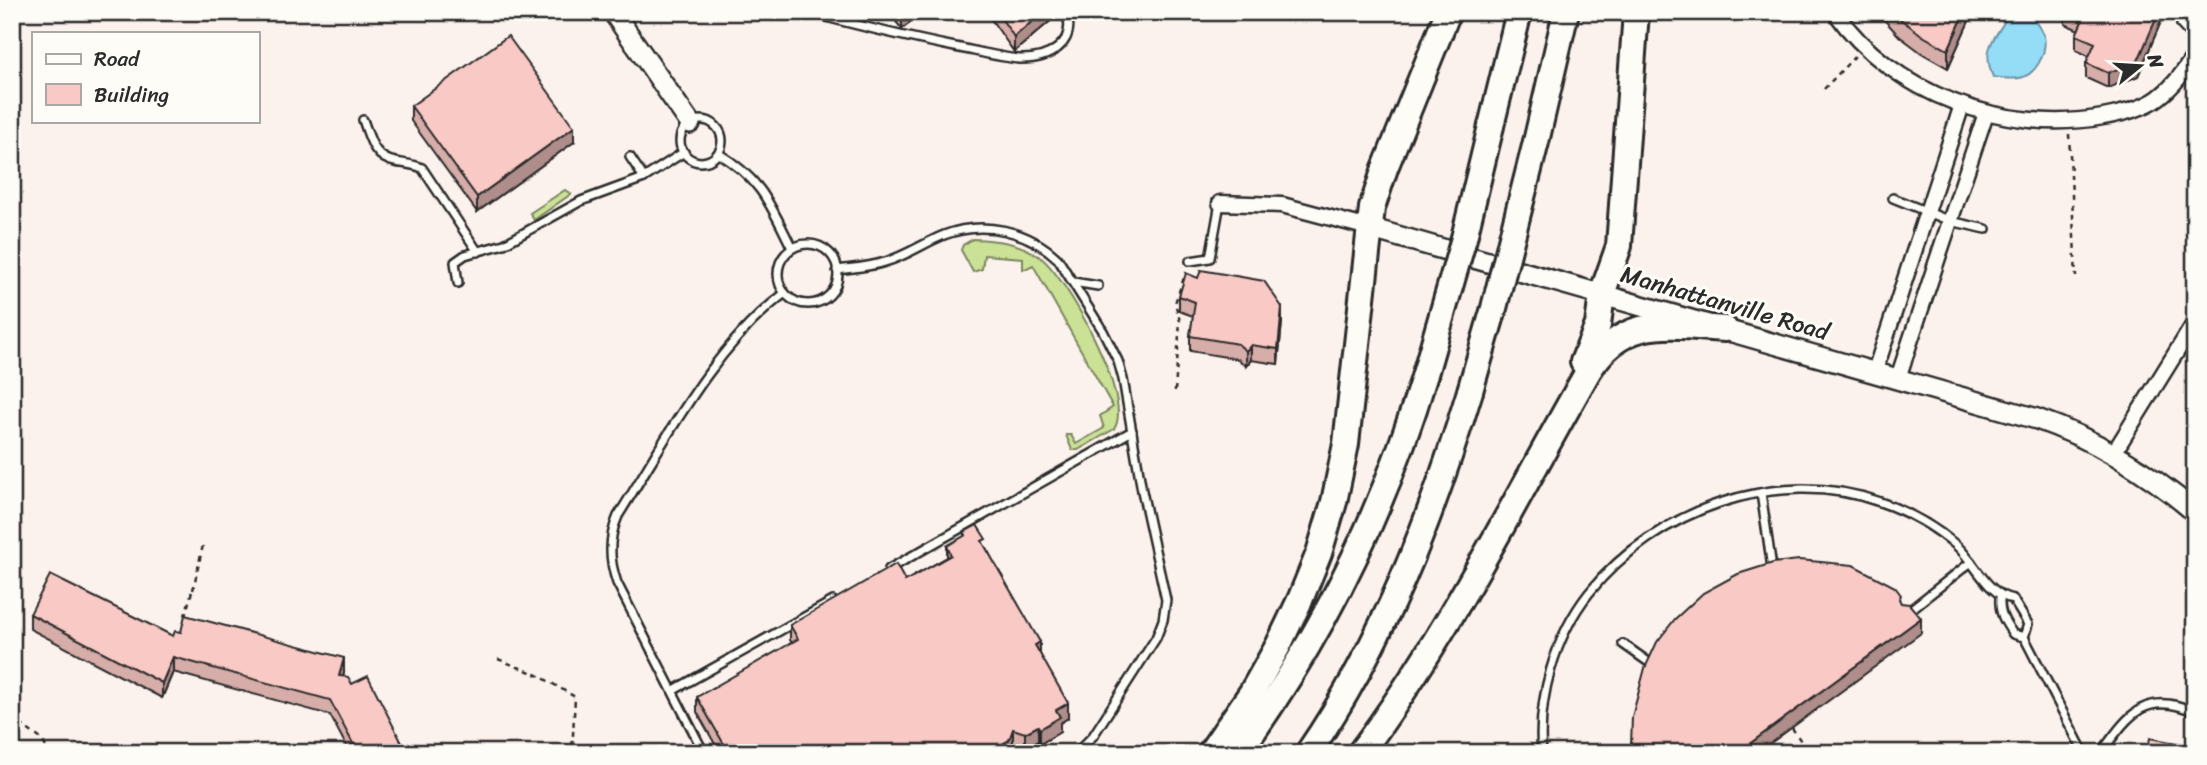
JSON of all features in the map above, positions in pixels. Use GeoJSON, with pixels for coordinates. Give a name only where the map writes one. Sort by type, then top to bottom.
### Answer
{"type":"FeatureCollection","features":[{"type":"Feature","properties":{"kind":"highway"},"geometry":{"type":"LineString","coordinates":[[1210,753],[1247,699],[1278,646],[1307,583],[1327,526],[1346,444],[1372,208],[1385,168],[1448,12]]}},
{"type":"Feature","properties":{"kind":"highway"},"geometry":{"type":"LineString","coordinates":[[1238,753],[1301,660],[1355,559],[1389,480],[1426,374],[1455,271],[1519,12]]}},
{"type":"Feature","properties":{"kind":"highway"},"geometry":{"type":"LineString","coordinates":[[1308,753],[1362,663],[1404,577],[1440,487],[1494,308],[1566,12]]}},
{"type":"Feature","properties":{"kind":"highway"},"geometry":{"type":"LineString","coordinates":[[1528,476],[1592,343],[1600,317],[1602,294],[1619,246],[1636,12]]}},
{"type":"Feature","properties":{"kind":"highway"},"geometry":{"type":"LineString","coordinates":[[1360,753],[1434,642],[1601,353],[1615,340],[1640,328],[1659,325],[1725,329]]}},
{"type":"Feature","properties":{"kind":"street"},"geometry":{"type":"LineString","coordinates":[[613,12],[690,123]]}},
{"type":"Feature","properties":{"kind":"street"},"geometry":{"type":"LineString","coordinates":[[1835,12],[1873,55],[1917,86],[1986,113],[2042,121],[2069,121],[2118,115],[2155,100],[2180,79],[2195,54]]}},
{"type":"Feature","properties":{"kind":"street"},"geometry":{"type":"LineString","coordinates":[[1875,371],[1962,105]]}},
{"type":"Feature","properties":{"kind":"street"},"geometry":{"type":"LineString","coordinates":[[1898,378],[1986,113]]}},
{"type":"Feature","properties":{"kind":"street","name":"Manhattanville Road"},"geometry":{"type":"LineString","coordinates":[[1220,203],[1282,205],[1369,228],[2046,422],[2113,454],[2160,484],[2195,512]]}},
{"type":"Feature","properties":{"kind":"street"},"geometry":{"type":"LineString","coordinates":[[2113,454],[2195,322]]}},
{"type":"Feature","properties":{"kind":"lane"},"geometry":{"type":"LineString","coordinates":[[807,12],[899,36],[1021,59],[1046,55],[1065,43],[1070,25],[1066,12]]}},
{"type":"Feature","properties":{"kind":"lane"},"geometry":{"type":"LineString","coordinates":[[2184,12],[2180,25],[2195,40]]}},
{"type":"Feature","properties":{"kind":"lane"},"geometry":{"type":"LineString","coordinates":[[363,120],[372,145],[380,157],[394,162],[410,162],[422,168],[478,251]]}},
{"type":"Feature","properties":{"kind":"lane"},"geometry":{"type":"LineString","coordinates":[[701,120],[714,124],[722,135],[718,153],[711,159],[698,161],[684,152],[681,136],[690,123],[701,120]]}},
{"type":"Feature","properties":{"kind":"lane"},"geometry":{"type":"LineString","coordinates":[[458,283],[455,262],[465,255],[504,244],[581,201],[644,178],[684,152]]}},
{"type":"Feature","properties":{"kind":"lane"},"geometry":{"type":"LineString","coordinates":[[718,153],[737,164],[754,181],[771,206],[792,248]]}},
{"type":"Feature","properties":{"kind":"lane"},"geometry":{"type":"LineString","coordinates":[[630,157],[644,178]]}},
{"type":"Feature","properties":{"kind":"lane"},"geometry":{"type":"LineString","coordinates":[[1893,198],[1950,221],[1986,229]]}},
{"type":"Feature","properties":{"kind":"lane"},"geometry":{"type":"LineString","coordinates":[[1190,261],[1210,258],[1220,203]]}},
{"type":"Feature","properties":{"kind":"lane"},"geometry":{"type":"LineString","coordinates":[[837,270],[885,263],[957,231],[990,228],[1023,235],[1049,250],[1058,259],[1118,361],[1166,600],[1163,620],[1156,638],[1100,726],[1088,743],[1076,753]]}},
{"type":"Feature","properties":{"kind":"lane"},"geometry":{"type":"LineString","coordinates":[[806,243],[824,248],[831,255],[837,270],[833,290],[818,302],[808,304],[797,302],[785,293],[778,279],[781,259],[792,248],[806,243]]}},
{"type":"Feature","properties":{"kind":"lane"},"geometry":{"type":"LineString","coordinates":[[1073,282],[1098,286]]}},
{"type":"Feature","properties":{"kind":"lane"},"geometry":{"type":"LineString","coordinates":[[704,753],[617,583],[610,550],[613,526],[677,420],[705,380],[756,317],[785,293]]}},
{"type":"Feature","properties":{"kind":"lane"},"geometry":{"type":"LineString","coordinates":[[880,574],[1132,430]]}},
{"type":"Feature","properties":{"kind":"lane"},"geometry":{"type":"LineString","coordinates":[[1542,753],[1540,732],[1543,702],[1550,674],[1572,618],[1589,593],[1613,567],[1666,526],[1721,501],[1797,489],[1831,491],[1878,501],[1930,524],[1960,548],[2000,597],[2013,600],[2028,624],[2024,637],[2084,753]]}},
{"type":"Feature","properties":{"kind":"lane"},"geometry":{"type":"LineString","coordinates":[[1761,493],[1772,568]]}},
{"type":"Feature","properties":{"kind":"lane"},"geometry":{"type":"LineString","coordinates":[[1905,614],[1971,562]]}},
{"type":"Feature","properties":{"kind":"lane"},"geometry":{"type":"LineString","coordinates":[[674,690],[841,596]]}},
{"type":"Feature","properties":{"kind":"lane"},"geometry":{"type":"LineString","coordinates":[[2000,597],[1999,610],[2007,626],[2013,634],[2024,637]]}},
{"type":"Feature","properties":{"kind":"lane"},"geometry":{"type":"LineString","coordinates":[[1623,645],[1647,661]]}},
{"type":"Feature","properties":{"kind":"lane"},"geometry":{"type":"LineString","coordinates":[[2101,753],[2126,719],[2138,709],[2155,704],[2180,705],[2195,712]]}},
{"type":"Feature","properties":{"kind":"path"},"geometry":{"type":"LineString","coordinates":[[1824,89],[1865,46]]}},
{"type":"Feature","properties":{"kind":"path"},"geometry":{"type":"LineString","coordinates":[[2069,121],[2076,277]]}},
{"type":"Feature","properties":{"kind":"path"},"geometry":{"type":"LineString","coordinates":[[1175,391],[1180,321],[1175,303],[1190,261]]}},
{"type":"Feature","properties":{"kind":"path"},"geometry":{"type":"LineString","coordinates":[[183,624],[203,545]]}},
{"type":"Feature","properties":{"kind":"path"},"geometry":{"type":"LineString","coordinates":[[498,660],[538,675],[575,697],[572,753]]}},
{"type":"Feature","properties":{"kind":"path"},"geometry":{"type":"LineString","coordinates":[[12,718],[41,739],[50,753]]}},
{"type":"Feature","properties":{"kind":"path"},"geometry":{"type":"LineString","coordinates":[[1792,728],[1809,753]]}},
{"type":"Feature","properties":{"kind":"path"},"geometry":{"type":"LineString","coordinates":[[79,753],[83,746],[132,748]]}},
{"type":"Feature","properties":{"kind":"path"},"geometry":{"type":"LineString","coordinates":[[142,748],[160,753]]}},
{"type":"Feature","properties":{"kind":"green space"},"geometry":{"type":"Polygon","coordinates":[[[565,190],[571,194],[534,220],[530,213],[565,190]]]}},
{"type":"Feature","properties":{"kind":"green space"},"geometry":{"type":"Polygon","coordinates":[[[973,239],[999,241],[1024,248],[1040,257],[1052,269],[1080,312],[1107,367],[1118,414],[1114,429],[1078,450],[1072,450],[1066,435],[1071,435],[1076,444],[1104,428],[1100,416],[1113,407],[1033,265],[1023,270],[1023,258],[984,255],[982,269],[973,272],[961,250],[963,245],[973,239]]]}},
{"type":"Feature","properties":{"kind":"water"},"geometry":{"type":"Polygon","coordinates":[[[2010,12],[2030,12],[2044,37],[2043,54],[2035,69],[2024,77],[1993,77],[1989,66],[1989,49],[2010,12]]]}},
{"type":"Feature","properties":{"kind":"building"},"geometry":{"type":"Polygon","coordinates":[[[997,12],[1043,12],[1014,37],[997,12]]]}},
{"type":"Feature","properties":{"kind":"building"},"geometry":{"type":"Polygon","coordinates":[[[1894,12],[1965,12],[1948,50],[1923,36],[1894,12]]]}},
{"type":"Feature","properties":{"kind":"building"},"geometry":{"type":"Polygon","coordinates":[[[2072,12],[2159,12],[2138,61],[2108,73],[2086,63],[2095,43],[2076,35],[2084,17],[2072,12]]]}},
{"type":"Feature","properties":{"kind":"building"},"geometry":{"type":"Polygon","coordinates":[[[508,36],[574,127],[477,197],[411,106],[508,36]]]}},
{"type":"Feature","properties":{"kind":"building"},"geometry":{"type":"Polygon","coordinates":[[[1201,270],[1264,281],[1282,307],[1278,349],[1251,345],[1246,351],[1238,344],[1190,336],[1195,302],[1179,296],[1186,273],[1198,278],[1201,270]]]}},
{"type":"Feature","properties":{"kind":"building"},"geometry":{"type":"Polygon","coordinates":[[[977,525],[986,539],[982,541],[1040,642],[1035,645],[1068,703],[1056,710],[1060,717],[1040,729],[1038,726],[1025,733],[1013,729],[1009,740],[987,753],[729,753],[697,697],[798,639],[790,625],[896,564],[905,581],[951,555],[947,546],[977,525]]]}},
{"type":"Feature","properties":{"kind":"building"},"geometry":{"type":"Polygon","coordinates":[[[1799,560],[1853,565],[1895,587],[1901,595],[1901,603],[1909,604],[1921,618],[1737,753],[1633,753],[1632,717],[1645,668],[1657,642],[1675,619],[1703,593],[1738,574],[1773,563],[1799,560]]]}},
{"type":"Feature","properties":{"kind":"building"},"geometry":{"type":"Polygon","coordinates":[[[50,575],[173,636],[175,631],[181,632],[185,615],[344,658],[339,676],[348,677],[352,684],[368,676],[407,753],[358,753],[330,700],[173,657],[162,683],[30,614],[50,575]]]}},
{"type":"Feature","properties":{"kind":"building"},"geometry":{"type":"Polygon","coordinates":[[[2150,738],[2182,744],[2181,753],[2147,753],[2150,738]]]}}]}
